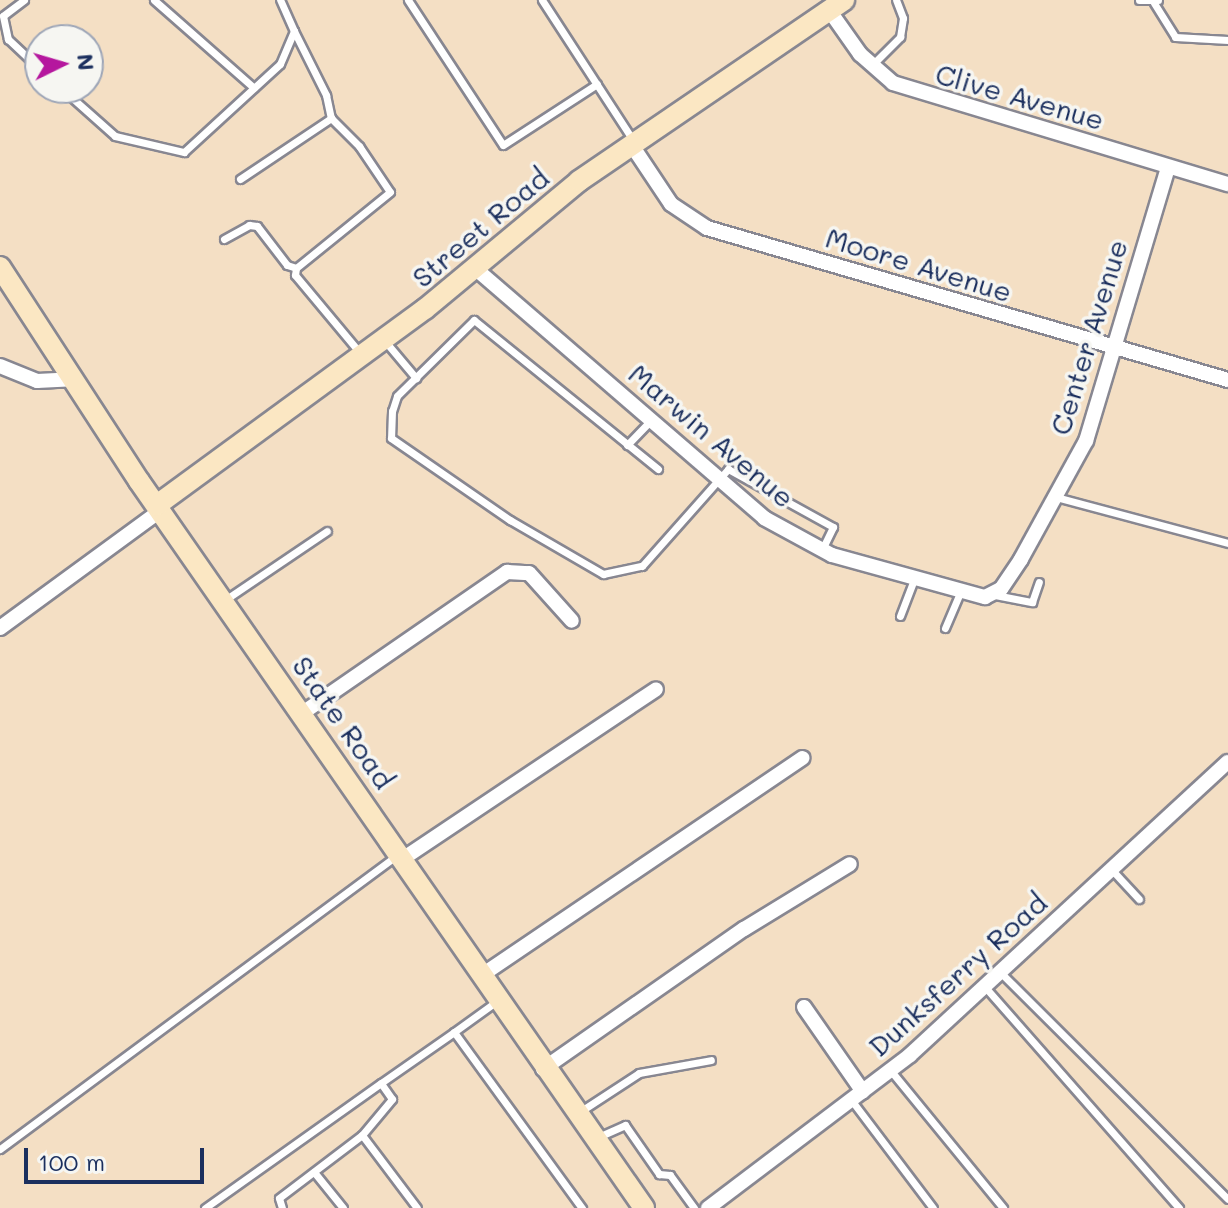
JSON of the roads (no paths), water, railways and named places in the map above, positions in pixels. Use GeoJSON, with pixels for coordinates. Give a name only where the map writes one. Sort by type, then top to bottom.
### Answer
{"type":"FeatureCollection","features":[{"type":"Feature","properties":{"kind":"main road","name":"Street Road"},"geometry":{"type":"LineString","coordinates":[[159,508],[476,269],[561,195],[633,142],[837,5]]}},
{"type":"Feature","properties":{"kind":"main road","name":"State Road"},"geometry":{"type":"LineString","coordinates":[[0,267],[159,508],[403,855],[543,1069],[644,1208]]}},
{"type":"Feature","properties":{"kind":"street","name":"Clive Avenue"},"geometry":{"type":"LineString","coordinates":[[837,5],[871,66],[922,96],[1228,184]]}},
{"type":"Feature","properties":{"kind":"street","name":"Moore Avenue"},"geometry":{"type":"LineString","coordinates":[[633,142],[671,204],[699,225],[1228,380]]}},
{"type":"Feature","properties":{"kind":"street","name":"Center Avenue"},"geometry":{"type":"LineString","coordinates":[[994,595],[1056,497],[1086,441],[1168,167]]}},
{"type":"Feature","properties":{"kind":"street","name":"Marwin Avenue"},"geometry":{"type":"LineString","coordinates":[[476,269],[764,518],[822,550],[960,593],[994,595]]}},
{"type":"Feature","properties":{"kind":"street"},"geometry":{"type":"LineString","coordinates":[[0,366],[37,381],[72,379]]}},
{"type":"Feature","properties":{"kind":"street","name":"Street Road"},"geometry":{"type":"LineString","coordinates":[[0,628],[159,508]]}},
{"type":"Feature","properties":{"kind":"street"},"geometry":{"type":"LineString","coordinates":[[304,712],[507,572],[529,573],[572,621]]}},
{"type":"Feature","properties":{"kind":"street"},"geometry":{"type":"LineString","coordinates":[[403,855],[656,689]]}},
{"type":"Feature","properties":{"kind":"street"},"geometry":{"type":"LineString","coordinates":[[482,975],[802,758]]}},
{"type":"Feature","properties":{"kind":"street","name":"Dunksferry Road"},"geometry":{"type":"LineString","coordinates":[[714,1206],[891,1071],[1228,762]]}},
{"type":"Feature","properties":{"kind":"street"},"geometry":{"type":"LineString","coordinates":[[543,1069],[744,929],[850,864]]}},
{"type":"Feature","properties":{"kind":"street"},"geometry":{"type":"LineString","coordinates":[[804,1007],[857,1096]]}},
{"type":"Feature","properties":{"kind":"lane"},"geometry":{"type":"LineString","coordinates":[[24,0],[3,16],[8,39],[24,54]]}},
{"type":"Feature","properties":{"kind":"lane"},"geometry":{"type":"LineString","coordinates":[[154,0],[254,88]]}},
{"type":"Feature","properties":{"kind":"lane"},"geometry":{"type":"LineString","coordinates":[[280,0],[326,95],[331,118],[359,146],[390,192],[296,268]]}},
{"type":"Feature","properties":{"kind":"lane"},"geometry":{"type":"LineString","coordinates":[[408,0],[503,145],[597,84]]}},
{"type":"Feature","properties":{"kind":"lane"},"geometry":{"type":"LineString","coordinates":[[542,0],[633,142]]}},
{"type":"Feature","properties":{"kind":"lane"},"geometry":{"type":"LineString","coordinates":[[871,66],[900,37],[903,18],[896,0]]}},
{"type":"Feature","properties":{"kind":"lane"},"geometry":{"type":"LineString","coordinates":[[1139,0],[1156,1],[1175,37],[1228,40]]}},
{"type":"Feature","properties":{"kind":"lane"},"geometry":{"type":"LineString","coordinates":[[79,104],[115,136],[184,152],[280,64],[294,31]]}},
{"type":"Feature","properties":{"kind":"lane"},"geometry":{"type":"LineString","coordinates":[[240,179],[331,118]]}},
{"type":"Feature","properties":{"kind":"lane"},"geometry":{"type":"LineString","coordinates":[[224,239],[249,225],[257,226],[287,265],[296,268]]}},
{"type":"Feature","properties":{"kind":"lane"},"geometry":{"type":"LineString","coordinates":[[296,268],[298,281],[361,355]]}},
{"type":"Feature","properties":{"kind":"lane"},"geometry":{"type":"LineString","coordinates":[[658,469],[474,320],[397,396],[391,438],[510,520],[603,574],[642,566],[728,469],[833,527],[822,550]]}},
{"type":"Feature","properties":{"kind":"lane"},"geometry":{"type":"LineString","coordinates":[[383,339],[416,378]]}},
{"type":"Feature","properties":{"kind":"lane"},"geometry":{"type":"LineString","coordinates":[[627,445],[650,421]]}},
{"type":"Feature","properties":{"kind":"lane"},"geometry":{"type":"LineString","coordinates":[[1056,497],[1228,543]]}},
{"type":"Feature","properties":{"kind":"lane"},"geometry":{"type":"LineString","coordinates":[[225,600],[327,531]]}},
{"type":"Feature","properties":{"kind":"lane"},"geometry":{"type":"LineString","coordinates":[[900,616],[914,580]]}},
{"type":"Feature","properties":{"kind":"lane"},"geometry":{"type":"LineString","coordinates":[[994,595],[1032,602],[1039,582]]}},
{"type":"Feature","properties":{"kind":"lane"},"geometry":{"type":"LineString","coordinates":[[945,628],[960,593]]}},
{"type":"Feature","properties":{"kind":"lane"},"geometry":{"type":"LineString","coordinates":[[0,1149],[403,855]]}},
{"type":"Feature","properties":{"kind":"lane"},"geometry":{"type":"LineString","coordinates":[[1111,869],[1139,899]]}},
{"type":"Feature","properties":{"kind":"lane"},"geometry":{"type":"LineString","coordinates":[[999,971],[1228,1199]]}},
{"type":"Feature","properties":{"kind":"lane"},"geometry":{"type":"LineString","coordinates":[[983,986],[1179,1208]]}},
{"type":"Feature","properties":{"kind":"lane"},"geometry":{"type":"LineString","coordinates":[[205,1208],[498,1000]]}},
{"type":"Feature","properties":{"kind":"lane"},"geometry":{"type":"LineString","coordinates":[[454,1032],[582,1208]]}},
{"type":"Feature","properties":{"kind":"lane"},"geometry":{"type":"LineString","coordinates":[[576,1115],[639,1073],[711,1060]]}},
{"type":"Feature","properties":{"kind":"lane"},"geometry":{"type":"LineString","coordinates":[[891,1071],[1003,1208]]}},
{"type":"Feature","properties":{"kind":"lane"},"geometry":{"type":"LineString","coordinates":[[280,1208],[279,1198],[362,1135],[392,1099],[381,1083]]}},
{"type":"Feature","properties":{"kind":"lane"},"geometry":{"type":"LineString","coordinates":[[857,1096],[933,1208]]}},
{"type":"Feature","properties":{"kind":"lane"},"geometry":{"type":"LineString","coordinates":[[594,1139],[625,1125],[659,1174],[670,1175],[694,1208]]}},
{"type":"Feature","properties":{"kind":"lane"},"geometry":{"type":"LineString","coordinates":[[362,1135],[417,1208]]}},
{"type":"Feature","properties":{"kind":"lane"},"geometry":{"type":"LineString","coordinates":[[314,1172],[343,1208]]}}]}
